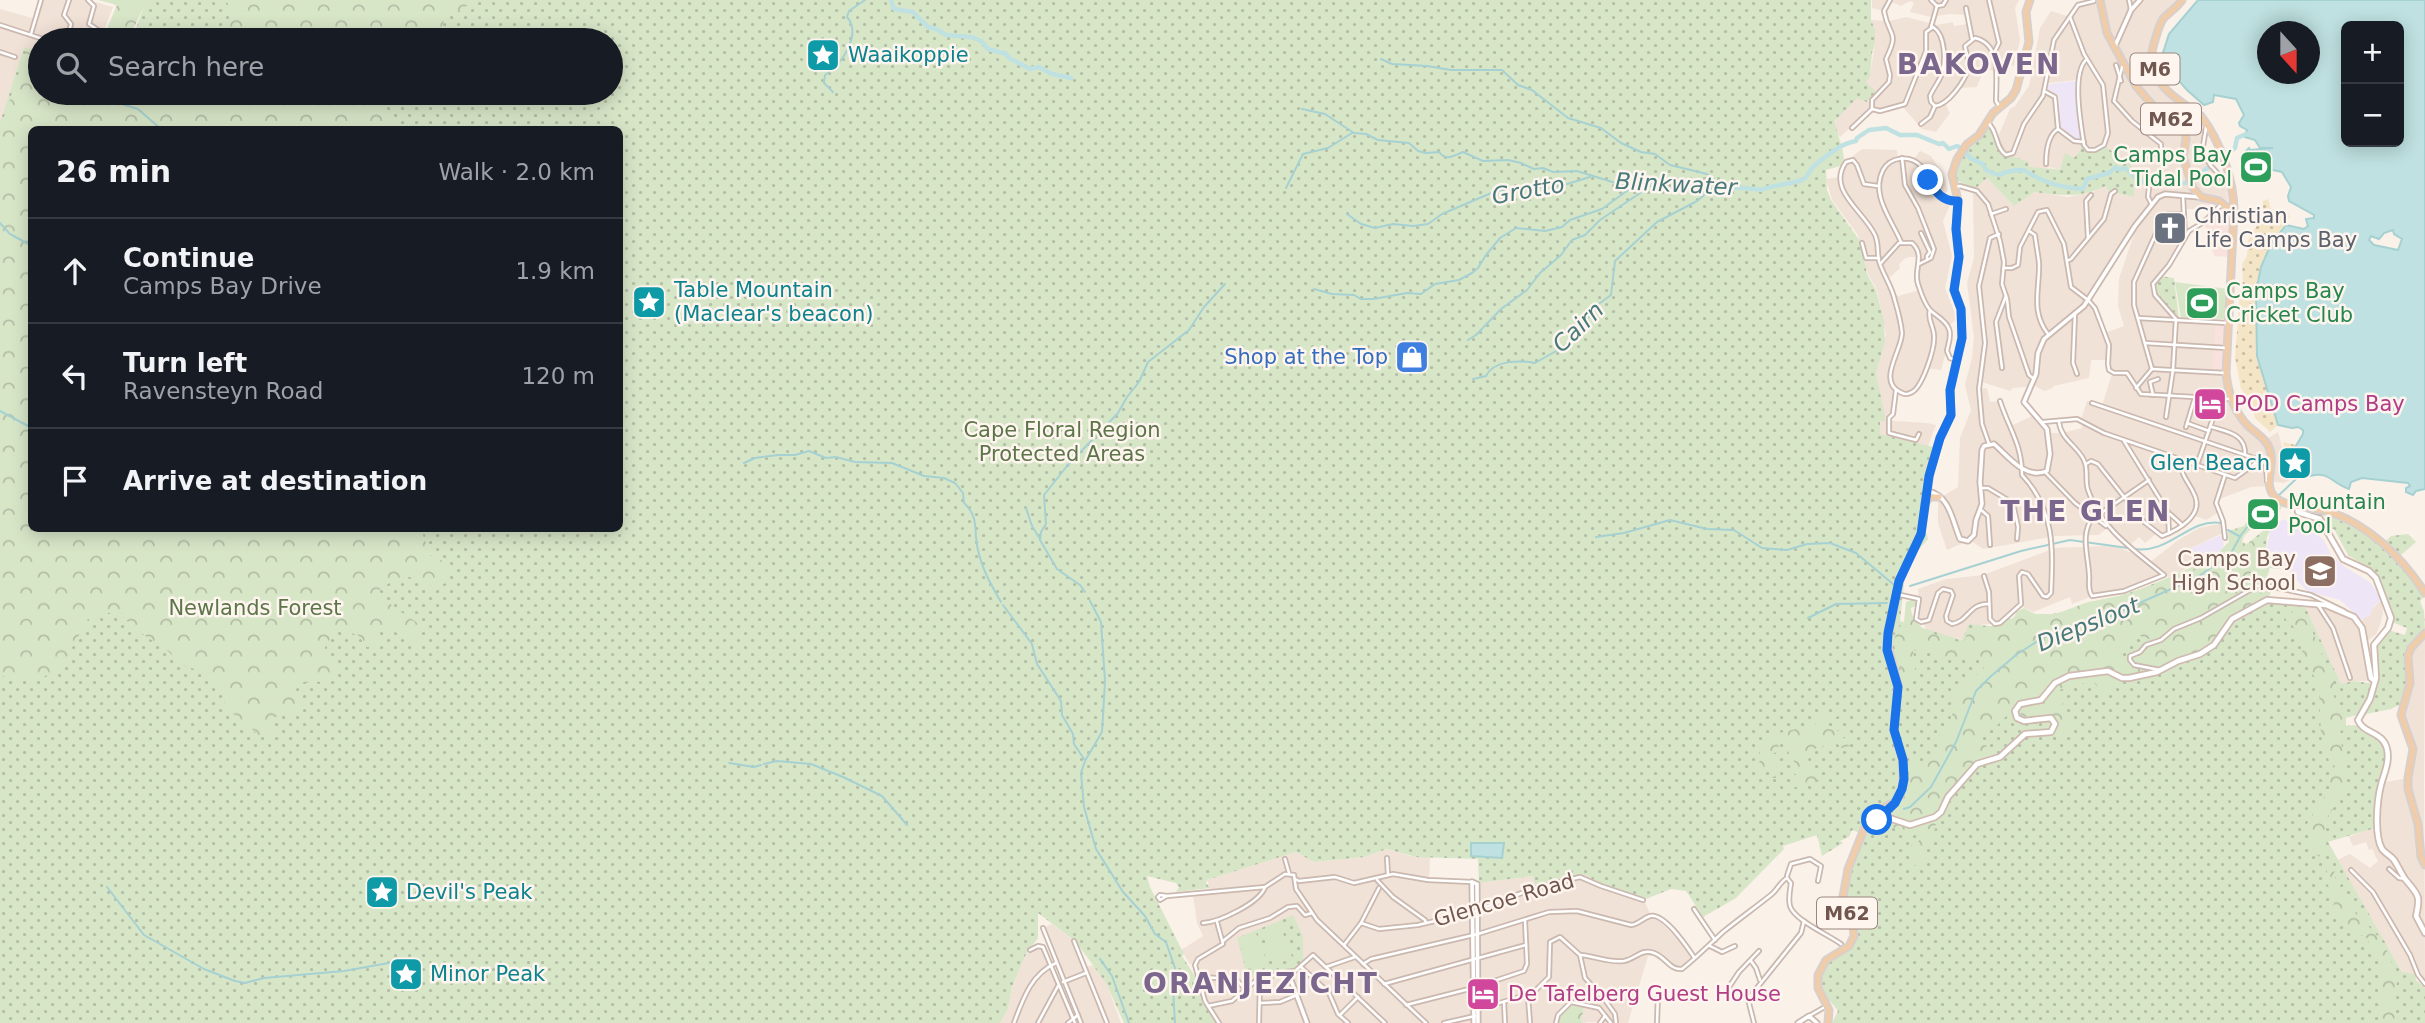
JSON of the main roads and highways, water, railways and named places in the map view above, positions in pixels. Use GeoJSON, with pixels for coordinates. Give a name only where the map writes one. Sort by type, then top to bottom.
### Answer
{"type":"FeatureCollection","features":[{"type":"Feature","properties":{"kind":"main road","name":"M62"},"geometry":{"type":"LineString","coordinates":[[1828,1023],[1830,1013],[1818,988],[1818,975],[1826,960],[1846,948],[1854,936],[1854,926],[1843,907],[1842,898],[1858,843],[1864,829],[1900,795],[1904,773],[1894,730],[1897,682],[1887,646],[1896,594],[1921,534],[1938,442],[1951,415],[1950,390],[1962,330],[1961,309],[1954,290],[1959,257],[1956,229],[1958,201],[1952,175],[1957,159],[1967,144],[1979,135],[1999,106],[2011,98],[2017,88],[2029,42],[2026,12],[2030,0]]}},
{"type":"Feature","properties":{"kind":"main road","name":"M6"},"geometry":{"type":"LineString","coordinates":[[2182,0],[2174,11],[2162,20],[2151,55],[2158,80],[2164,89],[2201,116],[2221,154],[2231,187],[2234,211],[2226,373],[2231,399],[2244,422],[2269,446],[2273,461],[2269,484],[2273,494],[2297,508]]}},
{"type":"Feature","properties":{"kind":"main road","name":"M62"},"geometry":{"type":"LineString","coordinates":[[2097,1],[2105,27],[2147,101],[2185,131],[2183,160],[2192,185],[2201,197],[2223,203],[2234,211]]}},
{"type":"Feature","properties":{"kind":"main road"},"geometry":{"type":"LineString","coordinates":[[1925,503],[1930,497],[1939,497]]}},
{"type":"Feature","properties":{"kind":"main road"},"geometry":{"type":"LineString","coordinates":[[2297,508],[2333,513],[2371,535],[2400,559],[2425,593]]}},
{"type":"Feature","properties":{"kind":"main road"},"geometry":{"type":"LineString","coordinates":[[2297,508],[2320,519],[2343,559],[2369,571],[2376,579],[2391,618],[2388,628],[2374,645],[2377,673],[2370,699],[2358,716],[2358,722],[2362,727],[2379,735],[2386,746],[2388,761],[2379,791],[2377,826],[2382,848],[2417,894],[2419,904],[2416,916],[2425,933]]}},
{"type":"Feature","properties":{"kind":"main road"},"geometry":{"type":"LineString","coordinates":[[1875,818],[1910,825],[1934,818],[1941,812],[1948,797],[1977,764],[2001,756],[2026,733],[2051,732],[2055,724],[2050,718],[2022,721],[2017,719],[2015,712],[2019,705],[2043,699],[2057,681],[2072,675],[2103,671],[2128,678],[2160,670],[2207,651],[2232,620],[2262,601],[2280,599],[2318,604],[2355,618],[2362,627],[2371,678],[2375,681]]}},
{"type":"Feature","properties":{"kind":"main road"},"geometry":{"type":"LineString","coordinates":[[2425,633],[2414,643],[2408,656],[2410,683],[2401,715],[2413,749],[2408,789],[2418,824],[2421,857],[2425,865]]}},
{"type":"Feature","properties":{"kind":"water"},"geometry":{"type":"Polygon","coordinates":[[[2198,0],[2425,0],[2425,489],[2416,491],[2413,495],[2406,492],[2406,488],[2410,486],[2408,483],[2362,478],[2351,482],[2349,489],[2326,476],[2310,476],[2294,449],[2303,430],[2278,425],[2257,356],[2256,292],[2261,267],[2271,244],[2286,225],[2304,229],[2308,226],[2306,219],[2314,218],[2314,215],[2289,201],[2291,187],[2282,172],[2268,169],[2270,161],[2265,174],[2259,177],[2247,172],[2244,156],[2249,148],[2250,150],[2273,148],[2260,148],[2255,140],[2245,137],[2247,130],[2239,123],[2244,115],[2236,99],[2214,95],[2213,102],[2204,105],[2165,65],[2162,56],[2169,34],[2198,0]],[[2393,230],[2384,233],[2379,239],[2371,236],[2369,240],[2374,245],[2398,250],[2402,239],[2394,234],[2393,230]]]}},
{"type":"Feature","properties":{"kind":"water"},"geometry":{"type":"Polygon","coordinates":[[[1471,843],[1504,843],[1502,858],[1471,856],[1471,843]]]}},
{"type":"Feature","properties":{"kind":"waterway"},"geometry":{"type":"LineString","coordinates":[[833,92],[824,83],[825,75],[838,64],[848,49],[852,32],[847,17],[849,11],[865,0]]}},
{"type":"Feature","properties":{"kind":"waterway"},"geometry":{"type":"LineString","coordinates":[[891,0],[894,9],[913,12],[928,27],[946,35],[971,37],[981,41],[988,49],[1006,54],[1030,69],[1039,67],[1052,74],[1071,78]]}},
{"type":"Feature","properties":{"kind":"waterway"},"geometry":{"type":"LineString","coordinates":[[1381,59],[1392,64],[1451,70],[1502,70],[1518,85],[1532,90],[1568,118],[1601,128],[1621,143],[1641,152],[1655,154],[1670,165],[1707,174],[1715,180],[1716,185]]}},
{"type":"Feature","properties":{"kind":"waterway"},"geometry":{"type":"LineString","coordinates":[[125,105],[138,109],[157,126]]}},
{"type":"Feature","properties":{"kind":"waterway","name":"Blinkwater"},"geometry":{"type":"LineString","coordinates":[[1302,109],[1325,114],[1354,133],[1366,134],[1378,140],[1409,143],[1418,151],[1426,153],[1439,152],[1448,157],[1463,152],[1483,161],[1508,160],[1534,169],[1543,168],[1553,172],[1577,171],[1622,185],[1697,182],[1716,186]]}},
{"type":"Feature","properties":{"kind":"waterway","name":"Blinkwater"},"geometry":{"type":"LineString","coordinates":[[1716,186],[1761,190],[1799,181],[1829,154],[1856,141],[1869,130],[1886,128],[1900,135],[1917,135],[1939,144],[1943,143],[1949,149],[1957,146],[1961,148]]}},
{"type":"Feature","properties":{"kind":"waterway"},"geometry":{"type":"LineString","coordinates":[[1286,188],[1303,154],[1328,148],[1352,133]]}},
{"type":"Feature","properties":{"kind":"waterway","name":"Blinkwater"},"geometry":{"type":"LineString","coordinates":[[2225,156],[2235,148],[2237,138],[2246,134]]}},
{"type":"Feature","properties":{"kind":"waterway","name":"Blinkwater"},"geometry":{"type":"LineString","coordinates":[[1965,151],[1970,158],[1983,164],[1985,169],[1992,173],[2000,175],[2024,170],[2052,184],[2067,187],[2083,189],[2087,179],[2109,173],[2116,167],[2119,170],[2125,168],[2143,182],[2188,182]]}},
{"type":"Feature","properties":{"kind":"waterway","name":"Blinkwater"},"geometry":{"type":"LineString","coordinates":[[2193,179],[2209,167]]}},
{"type":"Feature","properties":{"kind":"waterway","name":"Grotto"},"geometry":{"type":"LineString","coordinates":[[1347,214],[1361,224],[1375,228],[1393,224],[1428,224],[1442,214],[1496,191],[1525,187],[1554,188],[1590,177]]}},
{"type":"Feature","properties":{"kind":"waterway"},"geometry":{"type":"LineString","coordinates":[[1468,340],[1501,309],[1527,290],[1572,240],[1585,235],[1600,220],[1655,183]]}},
{"type":"Feature","properties":{"kind":"waterway"},"geometry":{"type":"LineString","coordinates":[[1314,289],[1332,294],[1354,295],[1361,299],[1407,293],[1421,294],[1435,284],[1459,280],[1472,273],[1500,238],[1516,228],[1545,231],[1562,227],[1570,220],[1602,209],[1635,185]]}},
{"type":"Feature","properties":{"kind":"waterway","name":"Cairn"},"geometry":{"type":"LineString","coordinates":[[1473,379],[1486,376],[1501,364],[1535,363],[1565,346],[1600,303],[1611,295],[1615,261],[1657,222],[1697,201],[1715,186]]}},
{"type":"Feature","properties":{"kind":"waterway"},"geometry":{"type":"LineString","coordinates":[[0,223],[10,234],[28,244]]}},
{"type":"Feature","properties":{"kind":"waterway"},"geometry":{"type":"LineString","coordinates":[[1085,592],[1080,585],[1057,569],[1040,540],[1046,524],[1044,495],[1067,466],[1118,413],[1139,382],[1148,362],[1189,330],[1204,307],[1225,284]]}},
{"type":"Feature","properties":{"kind":"waterway"},"geometry":{"type":"LineString","coordinates":[[0,411],[28,426]]}},
{"type":"Feature","properties":{"kind":"waterway"},"geometry":{"type":"LineString","coordinates":[[744,463],[755,458],[795,455],[809,451],[826,458],[892,463],[924,476],[944,478],[955,483],[963,493],[964,503],[972,514],[982,564],[1001,602]]}},
{"type":"Feature","properties":{"kind":"waterway","name":"Diepsloot"},"geometry":{"type":"LineString","coordinates":[[2298,478],[2306,471]]}},
{"type":"Feature","properties":{"kind":"waterway","name":"Diepsloot"},"geometry":{"type":"LineString","coordinates":[[2279,495],[2296,479]]}},
{"type":"Feature","properties":{"kind":"waterway","name":"Diepsloot"},"geometry":{"type":"LineString","coordinates":[[1904,809],[1910,807],[1931,787],[1956,742],[1976,691],[2016,655],[2044,637],[2110,616],[2196,578],[2230,555],[2241,535],[2266,503],[2274,499]]}},
{"type":"Feature","properties":{"kind":"waterway"},"geometry":{"type":"LineString","coordinates":[[1026,508],[1040,539]]}},
{"type":"Feature","properties":{"kind":"waterway"},"geometry":{"type":"LineString","coordinates":[[1596,537],[1624,533],[1670,520],[1707,529],[1734,530],[1762,548],[1787,550],[1807,544],[1830,543],[1856,553],[1893,584]]}},
{"type":"Feature","properties":{"kind":"waterway"},"geometry":{"type":"LineString","coordinates":[[2134,549],[2159,546],[2199,526],[2221,523]]}},
{"type":"Feature","properties":{"kind":"waterway"},"geometry":{"type":"LineString","coordinates":[[2228,530],[2239,536]]}},
{"type":"Feature","properties":{"kind":"waterway"},"geometry":{"type":"LineString","coordinates":[[1910,586],[2021,551],[2070,540],[2128,548]]}},
{"type":"Feature","properties":{"kind":"waterway"},"geometry":{"type":"LineString","coordinates":[[1090,601],[1101,622],[1105,681],[1102,732],[1081,773],[1084,807],[1096,849],[1123,892],[1145,916],[1155,934],[1166,942],[1176,971],[1177,981],[1173,988],[1175,1023]]}},
{"type":"Feature","properties":{"kind":"waterway"},"geometry":{"type":"LineString","coordinates":[[1808,618],[1836,604],[1887,603]]}},
{"type":"Feature","properties":{"kind":"waterway"},"geometry":{"type":"LineString","coordinates":[[1003,605],[1032,644],[1037,664],[1061,701],[1062,715],[1073,734],[1074,744],[1084,759]]}},
{"type":"Feature","properties":{"kind":"waterway"},"geometry":{"type":"LineString","coordinates":[[764,764],[777,761],[811,764],[843,777],[882,796],[907,825]]}},
{"type":"Feature","properties":{"kind":"waterway"},"geometry":{"type":"LineString","coordinates":[[729,763],[754,767],[761,765]]}},
{"type":"Feature","properties":{"kind":"waterway"},"geometry":{"type":"LineString","coordinates":[[107,887],[144,935],[204,969],[235,981],[245,983],[264,978],[344,971],[400,961],[411,961],[417,965]]}},
{"type":"Feature","properties":{"kind":"waterway"},"geometry":{"type":"LineString","coordinates":[[1100,959],[1112,976],[1129,1023]]}},
{"type":"Feature","properties":{"kind":"place","name":"Waaikoppie"},"geometry":{"type":"Point","coordinates":[823,55]}},
{"type":"Feature","properties":{"kind":"place","name":"Camps Bay Tidal Pool"},"geometry":{"type":"Point","coordinates":[2256,167]}},
{"type":"Feature","properties":{"kind":"place","name":"Christian Life Camps Bay"},"geometry":{"type":"Point","coordinates":[2170,228]}},
{"type":"Feature","properties":{"kind":"place","name":"Table Mountain (Maclear's beacon)"},"geometry":{"type":"Point","coordinates":[649,302]}},
{"type":"Feature","properties":{"kind":"place","name":"Camps Bay Cricket Club"},"geometry":{"type":"Point","coordinates":[2202,303]}},
{"type":"Feature","properties":{"kind":"place","name":"Shop at the Top"},"geometry":{"type":"Point","coordinates":[1412,357]}},
{"type":"Feature","properties":{"kind":"place","name":"POD Camps Bay"},"geometry":{"type":"Point","coordinates":[2210,404]}},
{"type":"Feature","properties":{"kind":"place","name":"Glen Beach"},"geometry":{"type":"Point","coordinates":[2295,463]}},
{"type":"Feature","properties":{"kind":"place","name":"Mountain Pool"},"geometry":{"type":"Point","coordinates":[2263,514]}},
{"type":"Feature","properties":{"kind":"place","name":"Camps Bay High School"},"geometry":{"type":"Point","coordinates":[2320,571]}},
{"type":"Feature","properties":{"kind":"place","name":"Devil's Peak"},"geometry":{"type":"Point","coordinates":[382,892]}},
{"type":"Feature","properties":{"kind":"place","name":"Minor Peak"},"geometry":{"type":"Point","coordinates":[406,974]}},
{"type":"Feature","properties":{"kind":"place","name":"De Tafelberg Guest House"},"geometry":{"type":"Point","coordinates":[1483,994]}},
{"type":"Feature","properties":{"kind":"district","name":"BAKOVEN"},"geometry":{"type":"Point","coordinates":[1979,64]}},
{"type":"Feature","properties":{"kind":"district","name":"THE GLEN"},"geometry":{"type":"Point","coordinates":[2086,511]}},
{"type":"Feature","properties":{"kind":"district","name":"ORANJEZICHT"},"geometry":{"type":"Point","coordinates":[1261,983]}},
{"type":"Feature","properties":{"kind":"park label","name":"Cape Floral Region Protected Areas"},"geometry":{"type":"Point","coordinates":[1062,442]}},
{"type":"Feature","properties":{"kind":"park label","name":"Newlands Forest"},"geometry":{"type":"Point","coordinates":[255,608]}}]}
